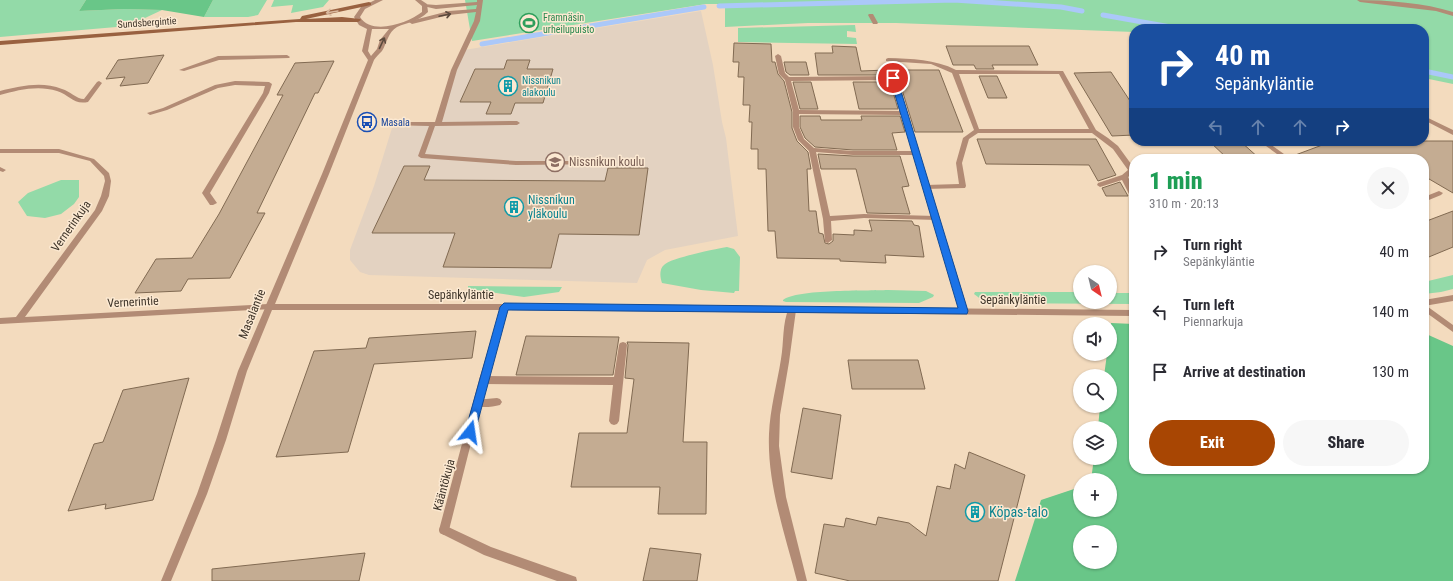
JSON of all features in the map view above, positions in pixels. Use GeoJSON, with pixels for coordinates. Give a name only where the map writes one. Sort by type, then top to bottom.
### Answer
{"type":"FeatureCollection","features":[{"type":"Feature","properties":{"kind":"main road","name":"Sundsbergintie"},"geometry":{"type":"LineString","coordinates":[[296,20],[316,14],[369,4]]}},
{"type":"Feature","properties":{"kind":"main road","name":"Sundsbergintie"},"geometry":{"type":"LineString","coordinates":[[0,43],[296,20],[313,21],[346,18],[358,20]]}},
{"type":"Feature","properties":{"kind":"street"},"geometry":{"type":"LineString","coordinates":[[380,0],[369,4],[358,14],[358,20],[362,24],[370,27],[394,27],[449,14],[479,10]]}},
{"type":"Feature","properties":{"kind":"street"},"geometry":{"type":"LineString","coordinates":[[418,0],[425,5],[436,7],[480,1],[477,21],[470,39],[454,70],[436,123],[421,156],[516,163],[613,163]]}},
{"type":"Feature","properties":{"kind":"street"},"geometry":{"type":"LineString","coordinates":[[1360,0],[1437,9],[1453,14]]}},
{"type":"Feature","properties":{"kind":"street"},"geometry":{"type":"LineString","coordinates":[[412,22],[424,12],[425,5]]}},
{"type":"Feature","properties":{"kind":"street"},"geometry":{"type":"LineString","coordinates":[[871,15],[875,23]]}},
{"type":"Feature","properties":{"kind":"street"},"geometry":{"type":"LineString","coordinates":[[370,27],[365,51],[371,60]]}},
{"type":"Feature","properties":{"kind":"street","name":"Masalantie"},"geometry":{"type":"LineString","coordinates":[[166,581],[189,529],[221,440],[246,363],[268,307],[316,196],[371,60],[380,49],[383,40],[394,27]]}},
{"type":"Feature","properties":{"kind":"street"},"geometry":{"type":"LineString","coordinates":[[778,56],[782,74],[788,79],[796,112],[796,127],[801,140],[812,150],[827,218],[828,240]]}},
{"type":"Feature","properties":{"kind":"street"},"geometry":{"type":"LineString","coordinates":[[182,70],[218,58],[287,57]]}},
{"type":"Feature","properties":{"kind":"street"},"geometry":{"type":"LineString","coordinates":[[888,60],[927,61],[946,67],[955,72],[1061,72],[1093,131]]}},
{"type":"Feature","properties":{"kind":"street"},"geometry":{"type":"LineString","coordinates":[[891,70],[964,311]]}},
{"type":"Feature","properties":{"kind":"street"},"geometry":{"type":"LineString","coordinates":[[955,72],[977,131]]}},
{"type":"Feature","properties":{"kind":"street"},"geometry":{"type":"LineString","coordinates":[[788,79],[893,78]]}},
{"type":"Feature","properties":{"kind":"street"},"geometry":{"type":"LineString","coordinates":[[150,113],[165,109],[218,86],[235,83],[269,84],[266,93],[206,193],[213,203]]}},
{"type":"Feature","properties":{"kind":"street"},"geometry":{"type":"LineString","coordinates":[[0,92],[46,86],[62,90],[78,101],[86,100],[99,84]]}},
{"type":"Feature","properties":{"kind":"street"},"geometry":{"type":"LineString","coordinates":[[796,112],[904,113]]}},
{"type":"Feature","properties":{"kind":"street"},"geometry":{"type":"LineString","coordinates":[[1429,121],[1453,133]]}},
{"type":"Feature","properties":{"kind":"street"},"geometry":{"type":"LineString","coordinates":[[386,124],[517,123]]}},
{"type":"Feature","properties":{"kind":"street"},"geometry":{"type":"LineString","coordinates":[[926,187],[962,186],[959,163],[966,138],[977,131],[1093,131],[1107,138],[1119,150],[1129,164]]}},
{"type":"Feature","properties":{"kind":"street"},"geometry":{"type":"LineString","coordinates":[[1269,146],[1281,154]]}},
{"type":"Feature","properties":{"kind":"street"},"geometry":{"type":"LineString","coordinates":[[812,150],[853,153],[916,153]]}},
{"type":"Feature","properties":{"kind":"street","name":"Vernerinkuja"},"geometry":{"type":"LineString","coordinates":[[0,151],[59,151],[76,154],[92,160],[107,175],[108,181],[105,196],[98,211],[18,320]]}},
{"type":"Feature","properties":{"kind":"street"},"geometry":{"type":"LineString","coordinates":[[1100,185],[1124,177],[1129,173]]}},
{"type":"Feature","properties":{"kind":"street"},"geometry":{"type":"LineString","coordinates":[[1124,177],[1129,186]]}},
{"type":"Feature","properties":{"kind":"street"},"geometry":{"type":"LineString","coordinates":[[1429,198],[1439,193]]}},
{"type":"Feature","properties":{"kind":"street"},"geometry":{"type":"LineString","coordinates":[[827,218],[864,216],[935,218]]}},
{"type":"Feature","properties":{"kind":"street"},"geometry":{"type":"LineString","coordinates":[[1429,302],[1453,298]]}},
{"type":"Feature","properties":{"kind":"street","name":"Sepänkyläntie"},"geometry":{"type":"LineString","coordinates":[[268,307],[504,307],[1129,313]]}},
{"type":"Feature","properties":{"kind":"street","name":"Vernerintie"},"geometry":{"type":"LineString","coordinates":[[0,321],[268,307]]}},
{"type":"Feature","properties":{"kind":"street","name":"Kääntökuja"},"geometry":{"type":"LineString","coordinates":[[504,307],[483,380],[444,530],[488,551],[572,581]]}},
{"type":"Feature","properties":{"kind":"street"},"geometry":{"type":"LineString","coordinates":[[792,310],[778,399],[774,446],[780,494],[802,581]]}},
{"type":"Feature","properties":{"kind":"street"},"geometry":{"type":"LineString","coordinates":[[1429,311],[1453,329]]}},
{"type":"Feature","properties":{"kind":"street"},"geometry":{"type":"LineString","coordinates":[[614,421],[623,345]]}},
{"type":"Feature","properties":{"kind":"street"},"geometry":{"type":"LineString","coordinates":[[483,380],[618,381]]}},
{"type":"Feature","properties":{"kind":"street"},"geometry":{"type":"LineString","coordinates":[[478,403],[497,402]]}},
{"type":"Feature","properties":{"kind":"shaded area","name":"Nissnikun koulu"},"geometry":{"type":"Polygon","coordinates":[[[701,11],[713,65],[726,138],[738,236],[665,250],[647,260],[637,283],[369,275],[360,272],[350,260],[350,250],[374,186],[392,128],[438,123],[440,110],[464,50],[701,11]]]}},
{"type":"Feature","properties":{"kind":"green space"},"geometry":{"type":"Polygon","coordinates":[[[0,0],[86,0],[79,11],[124,9],[162,10],[128,26],[0,37],[0,0]]]}},
{"type":"Feature","properties":{"kind":"green space"},"geometry":{"type":"Polygon","coordinates":[[[86,0],[213,0],[204,17],[162,10],[124,9],[79,11],[86,0]]]}},
{"type":"Feature","properties":{"kind":"green space"},"geometry":{"type":"Polygon","coordinates":[[[213,0],[267,0],[258,15],[248,17],[204,17],[213,0]]]}},
{"type":"Feature","properties":{"kind":"green space"},"geometry":{"type":"Polygon","coordinates":[[[274,0],[329,0],[323,7],[291,13],[293,5],[271,7],[274,0]]]}},
{"type":"Feature","properties":{"kind":"green space"},"geometry":{"type":"Polygon","coordinates":[[[465,0],[1453,0],[1453,84],[1429,79],[1429,24],[1129,24],[1129,32],[896,23],[808,23],[725,27],[725,4],[706,4],[472,41],[465,0]]]}},
{"type":"Feature","properties":{"kind":"green space"},"geometry":{"type":"Polygon","coordinates":[[[855,25],[856,32],[847,31],[847,37],[856,38],[857,44],[738,42],[738,28],[855,25]]]}},
{"type":"Feature","properties":{"kind":"green space"},"geometry":{"type":"Polygon","coordinates":[[[61,180],[79,180],[79,197],[74,204],[61,214],[45,218],[27,216],[18,202],[28,193],[61,180]]]}},
{"type":"Feature","properties":{"kind":"green space"},"geometry":{"type":"Polygon","coordinates":[[[727,247],[734,249],[740,257],[739,291],[735,291],[734,293],[701,290],[662,283],[660,276],[661,269],[668,262],[694,254],[727,247]]]}},
{"type":"Feature","properties":{"kind":"green space"},"geometry":{"type":"Polygon","coordinates":[[[1453,275],[1453,289],[1429,293],[1429,281],[1453,275]]]}},
{"type":"Feature","properties":{"kind":"green space"},"geometry":{"type":"Polygon","coordinates":[[[468,286],[562,287],[559,292],[524,297],[476,290],[468,288],[468,286]]]}},
{"type":"Feature","properties":{"kind":"green space"},"geometry":{"type":"Polygon","coordinates":[[[888,290],[926,291],[934,295],[933,297],[919,303],[783,301],[791,296],[817,292],[888,290]]]}},
{"type":"Feature","properties":{"kind":"green space"},"geometry":{"type":"Polygon","coordinates":[[[975,292],[1073,292],[1073,304],[992,303],[982,300],[974,294],[975,292]]]}},
{"type":"Feature","properties":{"kind":"green space"},"geometry":{"type":"Polygon","coordinates":[[[1117,293],[1129,293],[1129,304],[1117,304],[1117,293]]]}},
{"type":"Feature","properties":{"kind":"green space"},"geometry":{"type":"Polygon","coordinates":[[[1117,323],[1129,324],[1129,474],[1429,474],[1429,335],[1453,346],[1453,581],[1015,581],[1041,500],[1073,489],[1073,517],[1117,517],[1117,473],[1092,473],[1093,465],[1117,465],[1117,421],[1099,421],[1099,413],[1117,413],[1117,369],[1105,369],[1106,361],[1117,361],[1117,323]]]}},
{"type":"Feature","properties":{"kind":"building"},"geometry":{"type":"Polygon","coordinates":[[[734,43],[771,44],[772,62],[775,62],[778,74],[784,81],[792,112],[792,128],[797,141],[808,152],[811,169],[807,169],[809,211],[816,211],[819,233],[823,234],[825,243],[829,244],[833,241],[833,234],[854,235],[854,230],[872,231],[869,220],[912,221],[914,225],[919,226],[924,257],[885,255],[886,263],[840,261],[840,259],[777,258],[775,231],[768,231],[766,169],[758,169],[758,149],[751,149],[752,122],[749,122],[750,105],[743,105],[744,77],[738,77],[739,62],[733,62],[734,43]]]}},
{"type":"Feature","properties":{"kind":"building"},"geometry":{"type":"Polygon","coordinates":[[[832,46],[856,47],[861,71],[887,70],[888,75],[818,75],[815,53],[833,53],[832,46]]]}},
{"type":"Feature","properties":{"kind":"building"},"geometry":{"type":"Polygon","coordinates":[[[946,46],[1029,46],[1038,65],[992,65],[994,69],[976,69],[974,65],[953,65],[946,46]]]}},
{"type":"Feature","properties":{"kind":"building"},"geometry":{"type":"Polygon","coordinates":[[[164,55],[148,83],[120,86],[125,77],[106,79],[118,60],[164,55]]]}},
{"type":"Feature","properties":{"kind":"building","name":"Nissnikun alakoulu"},"geometry":{"type":"Polygon","coordinates":[[[507,60],[530,60],[527,69],[553,69],[543,103],[515,103],[511,114],[486,114],[491,102],[460,102],[475,69],[504,69],[507,60]]]}},
{"type":"Feature","properties":{"kind":"building"},"geometry":{"type":"Polygon","coordinates":[[[334,61],[318,93],[315,93],[257,213],[265,213],[230,278],[188,279],[181,291],[135,293],[156,259],[192,258],[219,214],[283,95],[277,95],[295,63],[334,61]]]}},
{"type":"Feature","properties":{"kind":"building"},"geometry":{"type":"Polygon","coordinates":[[[784,62],[806,62],[809,75],[790,75],[786,72],[784,62]]]}},
{"type":"Feature","properties":{"kind":"building"},"geometry":{"type":"Polygon","coordinates":[[[896,70],[939,70],[963,132],[915,132],[896,70]]]}},
{"type":"Feature","properties":{"kind":"building"},"geometry":{"type":"Polygon","coordinates":[[[1111,72],[1129,99],[1129,135],[1112,136],[1074,73],[1111,72]]]}},
{"type":"Feature","properties":{"kind":"building"},"geometry":{"type":"Polygon","coordinates":[[[979,76],[997,76],[1007,98],[988,98],[979,76]]]}},
{"type":"Feature","properties":{"kind":"building"},"geometry":{"type":"Polygon","coordinates":[[[793,82],[811,82],[818,109],[800,109],[793,82]]]}},
{"type":"Feature","properties":{"kind":"building"},"geometry":{"type":"Polygon","coordinates":[[[853,82],[890,82],[898,109],[859,109],[853,82]]]}},
{"type":"Feature","properties":{"kind":"building"},"geometry":{"type":"Polygon","coordinates":[[[800,116],[820,116],[821,120],[862,120],[861,116],[900,116],[905,132],[892,133],[897,150],[853,150],[815,147],[805,138],[800,127],[800,116]]]}},
{"type":"Feature","properties":{"kind":"building"},"geometry":{"type":"Polygon","coordinates":[[[977,139],[1096,139],[1116,175],[1098,181],[1089,165],[986,164],[977,139]]]}},
{"type":"Feature","properties":{"kind":"building"},"geometry":{"type":"Polygon","coordinates":[[[1429,141],[1453,141],[1453,193],[1429,179],[1429,154],[1298,154],[1320,146],[1429,146],[1429,141]]]}},
{"type":"Feature","properties":{"kind":"building"},"geometry":{"type":"Polygon","coordinates":[[[1214,146],[1246,146],[1254,154],[1223,154],[1214,146]]]}},
{"type":"Feature","properties":{"kind":"building"},"geometry":{"type":"Polygon","coordinates":[[[818,154],[900,156],[909,186],[902,187],[910,214],[867,213],[856,169],[821,169],[818,154]]]}},
{"type":"Feature","properties":{"kind":"building","name":"Nissnikun yläkoulu"},"geometry":{"type":"Polygon","coordinates":[[[404,166],[430,166],[424,180],[605,181],[608,168],[648,168],[639,235],[559,234],[551,268],[443,267],[455,233],[372,233],[404,166]]]}},
{"type":"Feature","properties":{"kind":"building"},"geometry":{"type":"Polygon","coordinates":[[[1120,182],[1128,196],[1106,196],[1102,188],[1120,182]]]}},
{"type":"Feature","properties":{"kind":"building"},"geometry":{"type":"Polygon","coordinates":[[[1453,211],[1453,247],[1429,257],[1429,220],[1453,211]]]}},
{"type":"Feature","properties":{"kind":"building"},"geometry":{"type":"Polygon","coordinates":[[[476,331],[472,358],[374,364],[348,452],[276,457],[314,351],[366,348],[369,338],[476,331]]]}},
{"type":"Feature","properties":{"kind":"building"},"geometry":{"type":"Polygon","coordinates":[[[526,336],[619,337],[613,375],[516,375],[526,336]]]}},
{"type":"Feature","properties":{"kind":"building"},"geometry":{"type":"Polygon","coordinates":[[[627,342],[689,343],[683,442],[707,442],[706,514],[658,514],[660,487],[571,487],[579,433],[627,433],[634,379],[625,378],[627,342]]]}},
{"type":"Feature","properties":{"kind":"building"},"geometry":{"type":"Polygon","coordinates":[[[848,360],[918,360],[925,389],[852,389],[848,360]]]}},
{"type":"Feature","properties":{"kind":"building"},"geometry":{"type":"Polygon","coordinates":[[[189,378],[153,500],[105,509],[106,504],[68,511],[94,444],[103,442],[123,390],[189,378]]]}},
{"type":"Feature","properties":{"kind":"building"},"geometry":{"type":"Polygon","coordinates":[[[803,408],[841,415],[832,479],[791,472],[803,408]]]}},
{"type":"Feature","properties":{"kind":"building","name":"Köpas-talo"},"geometry":{"type":"Polygon","coordinates":[[[969,452],[1025,475],[998,581],[850,581],[815,573],[824,524],[844,527],[846,518],[876,525],[878,517],[909,523],[926,536],[937,486],[950,489],[955,464],[965,469],[969,452]]]}},
{"type":"Feature","properties":{"kind":"building"},"geometry":{"type":"Polygon","coordinates":[[[650,548],[701,554],[697,581],[643,581],[650,548]]]}},
{"type":"Feature","properties":{"kind":"building"},"geometry":{"type":"Polygon","coordinates":[[[365,553],[359,581],[212,581],[212,569],[365,553]]]}},
{"type":"Feature","properties":{"kind":"waterway"},"geometry":{"type":"LineString","coordinates":[[719,6],[954,0],[1061,7],[1082,11]]}},
{"type":"Feature","properties":{"kind":"waterway"},"geometry":{"type":"LineString","coordinates":[[482,44],[704,7]]}},
{"type":"Feature","properties":{"kind":"waterway"},"geometry":{"type":"LineString","coordinates":[[1103,15],[1154,24]]}},
{"type":"Feature","properties":{"kind":"waterway"},"geometry":{"type":"LineString","coordinates":[[1429,72],[1453,77]]}},
{"type":"Feature","properties":{"kind":"place","name":"Framnäsin urheilupuisto"},"geometry":{"type":"Point","coordinates":[529,23]}},
{"type":"Feature","properties":{"kind":"place","name":"Nissnikun alakoulu"},"geometry":{"type":"Point","coordinates":[508,86]}},
{"type":"Feature","properties":{"kind":"place","name":"Masala"},"geometry":{"type":"Point","coordinates":[367,122]}},
{"type":"Feature","properties":{"kind":"place","name":"Nissnikun koulu"},"geometry":{"type":"Point","coordinates":[555,162]}},
{"type":"Feature","properties":{"kind":"place","name":"Nissnikun yläkoulu"},"geometry":{"type":"Point","coordinates":[514,207]}},
{"type":"Feature","properties":{"kind":"place","name":"Köpas-talo"},"geometry":{"type":"Point","coordinates":[975,512]}},
{"type":"Feature","properties":{"kind":"route"},"geometry":{"type":"LineString","coordinates":[[470,432],[504,307],[964,311],[893,78]]}}]}
